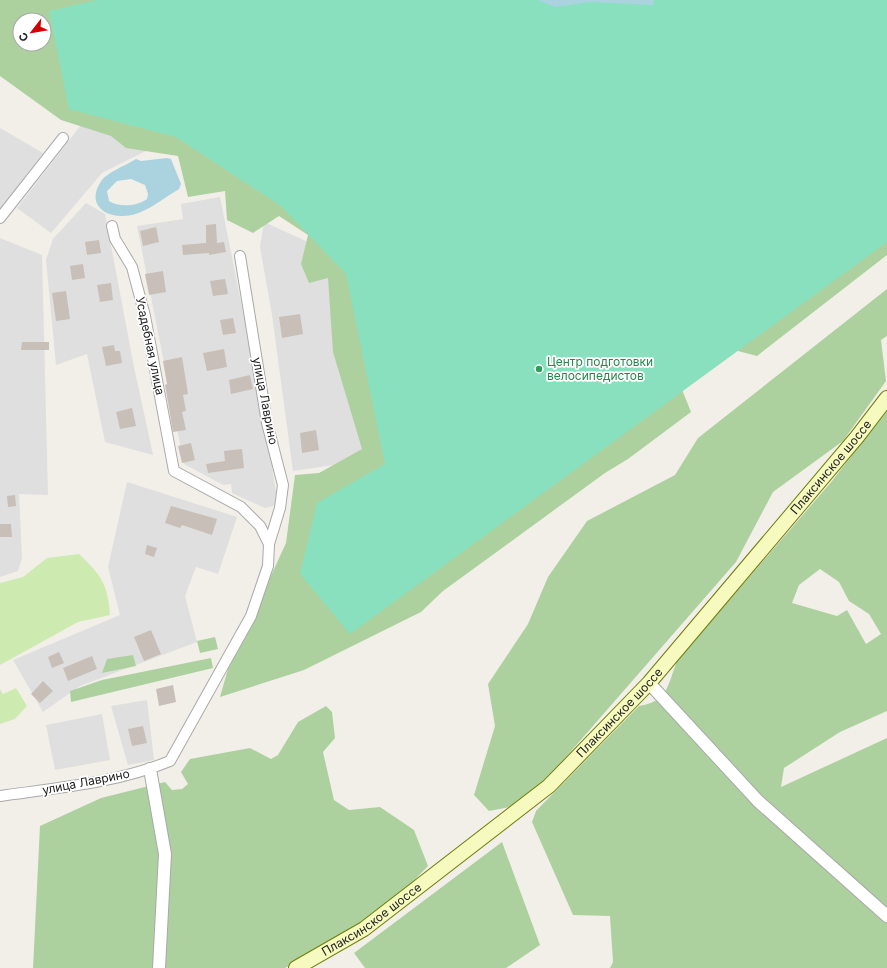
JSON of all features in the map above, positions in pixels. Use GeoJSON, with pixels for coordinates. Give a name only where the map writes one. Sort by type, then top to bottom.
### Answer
{"type":"FeatureCollection","features":[{"type":"Feature","properties":{"kind":"main road","name":"Плаксинское шоссе"},"geometry":{"type":"LineString","coordinates":[[296,968],[364,928],[549,786],[649,684],[887,398]]}},
{"type":"Feature","properties":{"kind":"street"},"geometry":{"type":"LineString","coordinates":[[0,218],[63,138]]}},
{"type":"Feature","properties":{"kind":"street","name":"Усадебная улица"},"geometry":{"type":"LineString","coordinates":[[112,226],[115,239],[132,267],[145,316],[174,471],[241,507],[260,526],[269,544]]}},
{"type":"Feature","properties":{"kind":"street","name":"улица Лаврино"},"geometry":{"type":"LineString","coordinates":[[0,796],[76,786],[150,769],[170,761],[251,616],[268,566],[269,544],[280,508],[282,485],[267,423],[240,256]]}},
{"type":"Feature","properties":{"kind":"street"},"geometry":{"type":"LineString","coordinates":[[649,684],[758,801],[887,916]]}},
{"type":"Feature","properties":{"kind":"street"},"geometry":{"type":"LineString","coordinates":[[150,769],[164,854],[158,968]]}},
{"type":"Feature","properties":{"kind":"shaded area"},"geometry":{"type":"Polygon","coordinates":[[[81,125],[150,149],[102,173],[51,233],[17,208],[81,125]]]}},
{"type":"Feature","properties":{"kind":"shaded area"},"geometry":{"type":"Polygon","coordinates":[[[0,128],[43,153],[0,209],[0,128]]]}},
{"type":"Feature","properties":{"kind":"shaded area"},"geometry":{"type":"Polygon","coordinates":[[[220,197],[266,428],[278,505],[265,508],[232,493],[231,484],[223,485],[184,464],[137,226],[183,219],[181,204],[220,197]]]}},
{"type":"Feature","properties":{"kind":"shaded area"},"geometry":{"type":"Polygon","coordinates":[[[86,203],[105,214],[134,367],[153,455],[105,442],[87,354],[56,365],[46,260],[53,239],[86,203]]]}},
{"type":"Feature","properties":{"kind":"shaded area"},"geometry":{"type":"Polygon","coordinates":[[[264,222],[319,247],[328,265],[368,460],[293,471],[272,315],[260,247],[264,222]]]}},
{"type":"Feature","properties":{"kind":"shaded area"},"geometry":{"type":"Polygon","coordinates":[[[0,238],[42,255],[48,495],[19,494],[22,558],[18,571],[0,577],[0,238]]]}},
{"type":"Feature","properties":{"kind":"shaded area"},"geometry":{"type":"Polygon","coordinates":[[[127,482],[237,517],[218,574],[196,567],[185,596],[197,642],[80,686],[43,712],[13,660],[120,615],[108,567],[127,482]]]}},
{"type":"Feature","properties":{"kind":"shaded area"},"geometry":{"type":"Polygon","coordinates":[[[147,700],[154,760],[128,765],[111,706],[147,700]]]}},
{"type":"Feature","properties":{"kind":"shaded area"},"geometry":{"type":"Polygon","coordinates":[[[102,714],[110,760],[55,770],[46,725],[102,714]]]}},
{"type":"Feature","properties":{"kind":"green space","name":"Центр подготовки велосипедистов"},"geometry":{"type":"Polygon","coordinates":[[[0,0],[127,0],[887,177],[887,255],[757,356],[738,351],[720,326],[681,387],[691,412],[628,459],[605,473],[443,591],[421,612],[304,670],[220,697],[228,669],[286,543],[295,475],[319,473],[362,449],[333,352],[328,278],[309,283],[301,264],[308,235],[279,216],[253,233],[227,220],[225,191],[188,197],[178,156],[126,148],[111,136],[61,120],[0,76],[0,0]]]}},
{"type":"Feature","properties":{"kind":"green space","name":"Центр подготовки велосипедистов"},"geometry":{"type":"Polygon","coordinates":[[[97,0],[887,0],[887,242],[350,634],[300,574],[317,503],[385,464],[346,274],[281,206],[176,137],[69,109],[52,26],[52,12],[49,11],[97,0]]]}},
{"type":"Feature","properties":{"kind":"green space"},"geometry":{"type":"Polygon","coordinates":[[[887,289],[887,336],[881,340],[886,381],[843,441],[773,492],[736,562],[545,781],[510,807],[489,811],[474,795],[495,726],[488,684],[528,624],[548,577],[587,521],[675,475],[698,438],[887,289]]]}},
{"type":"Feature","properties":{"kind":"green space"},"geometry":{"type":"Polygon","coordinates":[[[887,410],[887,711],[840,732],[784,768],[781,787],[887,738],[887,968],[610,968],[613,962],[610,916],[573,915],[532,822],[536,811],[639,706],[656,701],[666,691],[677,661],[832,481],[887,410]],[[820,569],[799,585],[792,603],[837,616],[847,610],[866,644],[881,634],[869,614],[849,601],[839,582],[820,569]]]}},
{"type":"Feature","properties":{"kind":"green space"},"geometry":{"type":"Polygon","coordinates":[[[79,554],[93,568],[102,581],[107,595],[110,615],[78,622],[0,665],[0,583],[23,577],[47,558],[79,554]]]}},
{"type":"Feature","properties":{"kind":"green space"},"geometry":{"type":"Polygon","coordinates":[[[215,637],[218,649],[200,653],[197,641],[215,637]]]}},
{"type":"Feature","properties":{"kind":"green space"},"geometry":{"type":"Polygon","coordinates":[[[133,655],[136,666],[102,673],[107,659],[133,655]]]}},
{"type":"Feature","properties":{"kind":"green space"},"geometry":{"type":"Polygon","coordinates":[[[211,658],[213,668],[71,702],[70,691],[102,680],[211,658]]]}},
{"type":"Feature","properties":{"kind":"green space"},"geometry":{"type":"Polygon","coordinates":[[[16,688],[27,706],[15,719],[0,724],[0,689],[3,694],[16,688]]]}},
{"type":"Feature","properties":{"kind":"green space"},"geometry":{"type":"Polygon","coordinates":[[[326,706],[332,712],[335,738],[323,752],[334,800],[349,810],[380,807],[414,830],[428,866],[396,899],[316,951],[285,968],[33,968],[40,826],[101,798],[165,782],[172,790],[182,789],[188,784],[181,772],[190,759],[250,748],[271,759],[278,755],[298,722],[326,706]]]}},
{"type":"Feature","properties":{"kind":"green space"},"geometry":{"type":"Polygon","coordinates":[[[502,842],[540,945],[506,968],[365,968],[354,953],[502,842]]]}},
{"type":"Feature","properties":{"kind":"water"},"geometry":{"type":"Polygon","coordinates":[[[537,0],[654,0],[653,5],[591,2],[555,7],[537,0]]]}},
{"type":"Feature","properties":{"kind":"water"},"geometry":{"type":"Polygon","coordinates":[[[167,158],[171,159],[181,184],[179,189],[152,207],[137,214],[121,216],[106,213],[98,205],[96,199],[98,187],[102,180],[136,159],[141,161],[167,158]],[[131,179],[117,181],[107,191],[109,201],[118,205],[133,205],[143,201],[147,199],[148,194],[145,185],[131,179]]]}},
{"type":"Feature","properties":{"kind":"building"},"geometry":{"type":"Polygon","coordinates":[[[216,224],[217,243],[224,242],[226,252],[209,255],[209,253],[183,255],[182,245],[206,243],[206,225],[216,224]]]}},
{"type":"Feature","properties":{"kind":"building"},"geometry":{"type":"Polygon","coordinates":[[[156,227],[159,242],[143,246],[140,231],[156,227]]]}},
{"type":"Feature","properties":{"kind":"building"},"geometry":{"type":"Polygon","coordinates":[[[99,240],[101,253],[87,255],[85,242],[99,240]]]}},
{"type":"Feature","properties":{"kind":"building"},"geometry":{"type":"Polygon","coordinates":[[[83,264],[85,278],[72,280],[70,266],[83,264]]]}},
{"type":"Feature","properties":{"kind":"building"},"geometry":{"type":"Polygon","coordinates":[[[163,271],[166,292],[149,295],[145,274],[163,271]]]}},
{"type":"Feature","properties":{"kind":"building"},"geometry":{"type":"Polygon","coordinates":[[[225,279],[228,294],[213,296],[210,281],[225,279]]]}},
{"type":"Feature","properties":{"kind":"building"},"geometry":{"type":"Polygon","coordinates":[[[111,283],[113,300],[100,302],[97,285],[111,283]]]}},
{"type":"Feature","properties":{"kind":"building"},"geometry":{"type":"Polygon","coordinates":[[[66,291],[70,319],[56,321],[52,293],[66,291]]]}},
{"type":"Feature","properties":{"kind":"building"},"geometry":{"type":"Polygon","coordinates":[[[300,314],[303,334],[282,338],[279,317],[300,314]]]}},
{"type":"Feature","properties":{"kind":"building"},"geometry":{"type":"Polygon","coordinates":[[[233,318],[236,333],[223,335],[220,320],[233,318]]]}},
{"type":"Feature","properties":{"kind":"building"},"geometry":{"type":"Polygon","coordinates":[[[22,342],[49,342],[49,350],[21,350],[22,342]]]}},
{"type":"Feature","properties":{"kind":"building"},"geometry":{"type":"Polygon","coordinates":[[[114,345],[115,351],[120,351],[122,363],[106,366],[102,347],[114,345]]]}},
{"type":"Feature","properties":{"kind":"building"},"geometry":{"type":"Polygon","coordinates":[[[224,349],[227,367],[207,371],[203,353],[224,349]]]}},
{"type":"Feature","properties":{"kind":"building"},"geometry":{"type":"Polygon","coordinates":[[[182,357],[188,394],[183,395],[186,411],[182,412],[186,430],[173,432],[165,385],[167,384],[163,361],[182,357]]]}},
{"type":"Feature","properties":{"kind":"building"},"geometry":{"type":"Polygon","coordinates":[[[250,375],[253,389],[231,394],[229,380],[250,375]]]}},
{"type":"Feature","properties":{"kind":"building"},"geometry":{"type":"Polygon","coordinates":[[[132,408],[136,426],[120,429],[116,412],[132,408]]]}},
{"type":"Feature","properties":{"kind":"building"},"geometry":{"type":"Polygon","coordinates":[[[316,430],[319,450],[302,453],[300,433],[316,430]]]}},
{"type":"Feature","properties":{"kind":"building"},"geometry":{"type":"Polygon","coordinates":[[[191,443],[195,460],[182,463],[178,446],[191,443]]]}},
{"type":"Feature","properties":{"kind":"building"},"geometry":{"type":"Polygon","coordinates":[[[242,449],[244,468],[208,473],[206,464],[225,461],[224,451],[242,449]]]}},
{"type":"Feature","properties":{"kind":"building"},"geometry":{"type":"Polygon","coordinates":[[[15,495],[16,506],[8,507],[7,496],[15,495]]]}},
{"type":"Feature","properties":{"kind":"building"},"geometry":{"type":"Polygon","coordinates":[[[171,506],[217,519],[212,535],[182,525],[180,528],[165,523],[171,506]]]}},
{"type":"Feature","properties":{"kind":"building"},"geometry":{"type":"Polygon","coordinates":[[[0,524],[11,524],[12,537],[0,537],[0,524]]]}},
{"type":"Feature","properties":{"kind":"building"},"geometry":{"type":"Polygon","coordinates":[[[147,545],[157,548],[154,557],[145,554],[147,545]]]}},
{"type":"Feature","properties":{"kind":"building"},"geometry":{"type":"Polygon","coordinates":[[[151,630],[161,654],[144,661],[134,637],[151,630]]]}},
{"type":"Feature","properties":{"kind":"building"},"geometry":{"type":"Polygon","coordinates":[[[59,652],[64,663],[52,668],[48,657],[59,652]]]}},
{"type":"Feature","properties":{"kind":"building"},"geometry":{"type":"Polygon","coordinates":[[[92,656],[97,669],[68,681],[63,668],[92,656]]]}},
{"type":"Feature","properties":{"kind":"building"},"geometry":{"type":"Polygon","coordinates":[[[43,681],[53,691],[40,703],[31,694],[43,681]]]}},
{"type":"Feature","properties":{"kind":"building"},"geometry":{"type":"Polygon","coordinates":[[[173,685],[176,702],[159,706],[156,689],[173,685]]]}},
{"type":"Feature","properties":{"kind":"building"},"geometry":{"type":"Polygon","coordinates":[[[143,726],[147,743],[132,746],[128,729],[143,726]]]}},
{"type":"Feature","properties":{"kind":"place","name":"Центр подготовки велосипедистов"},"geometry":{"type":"Point","coordinates":[539,369]}}]}
